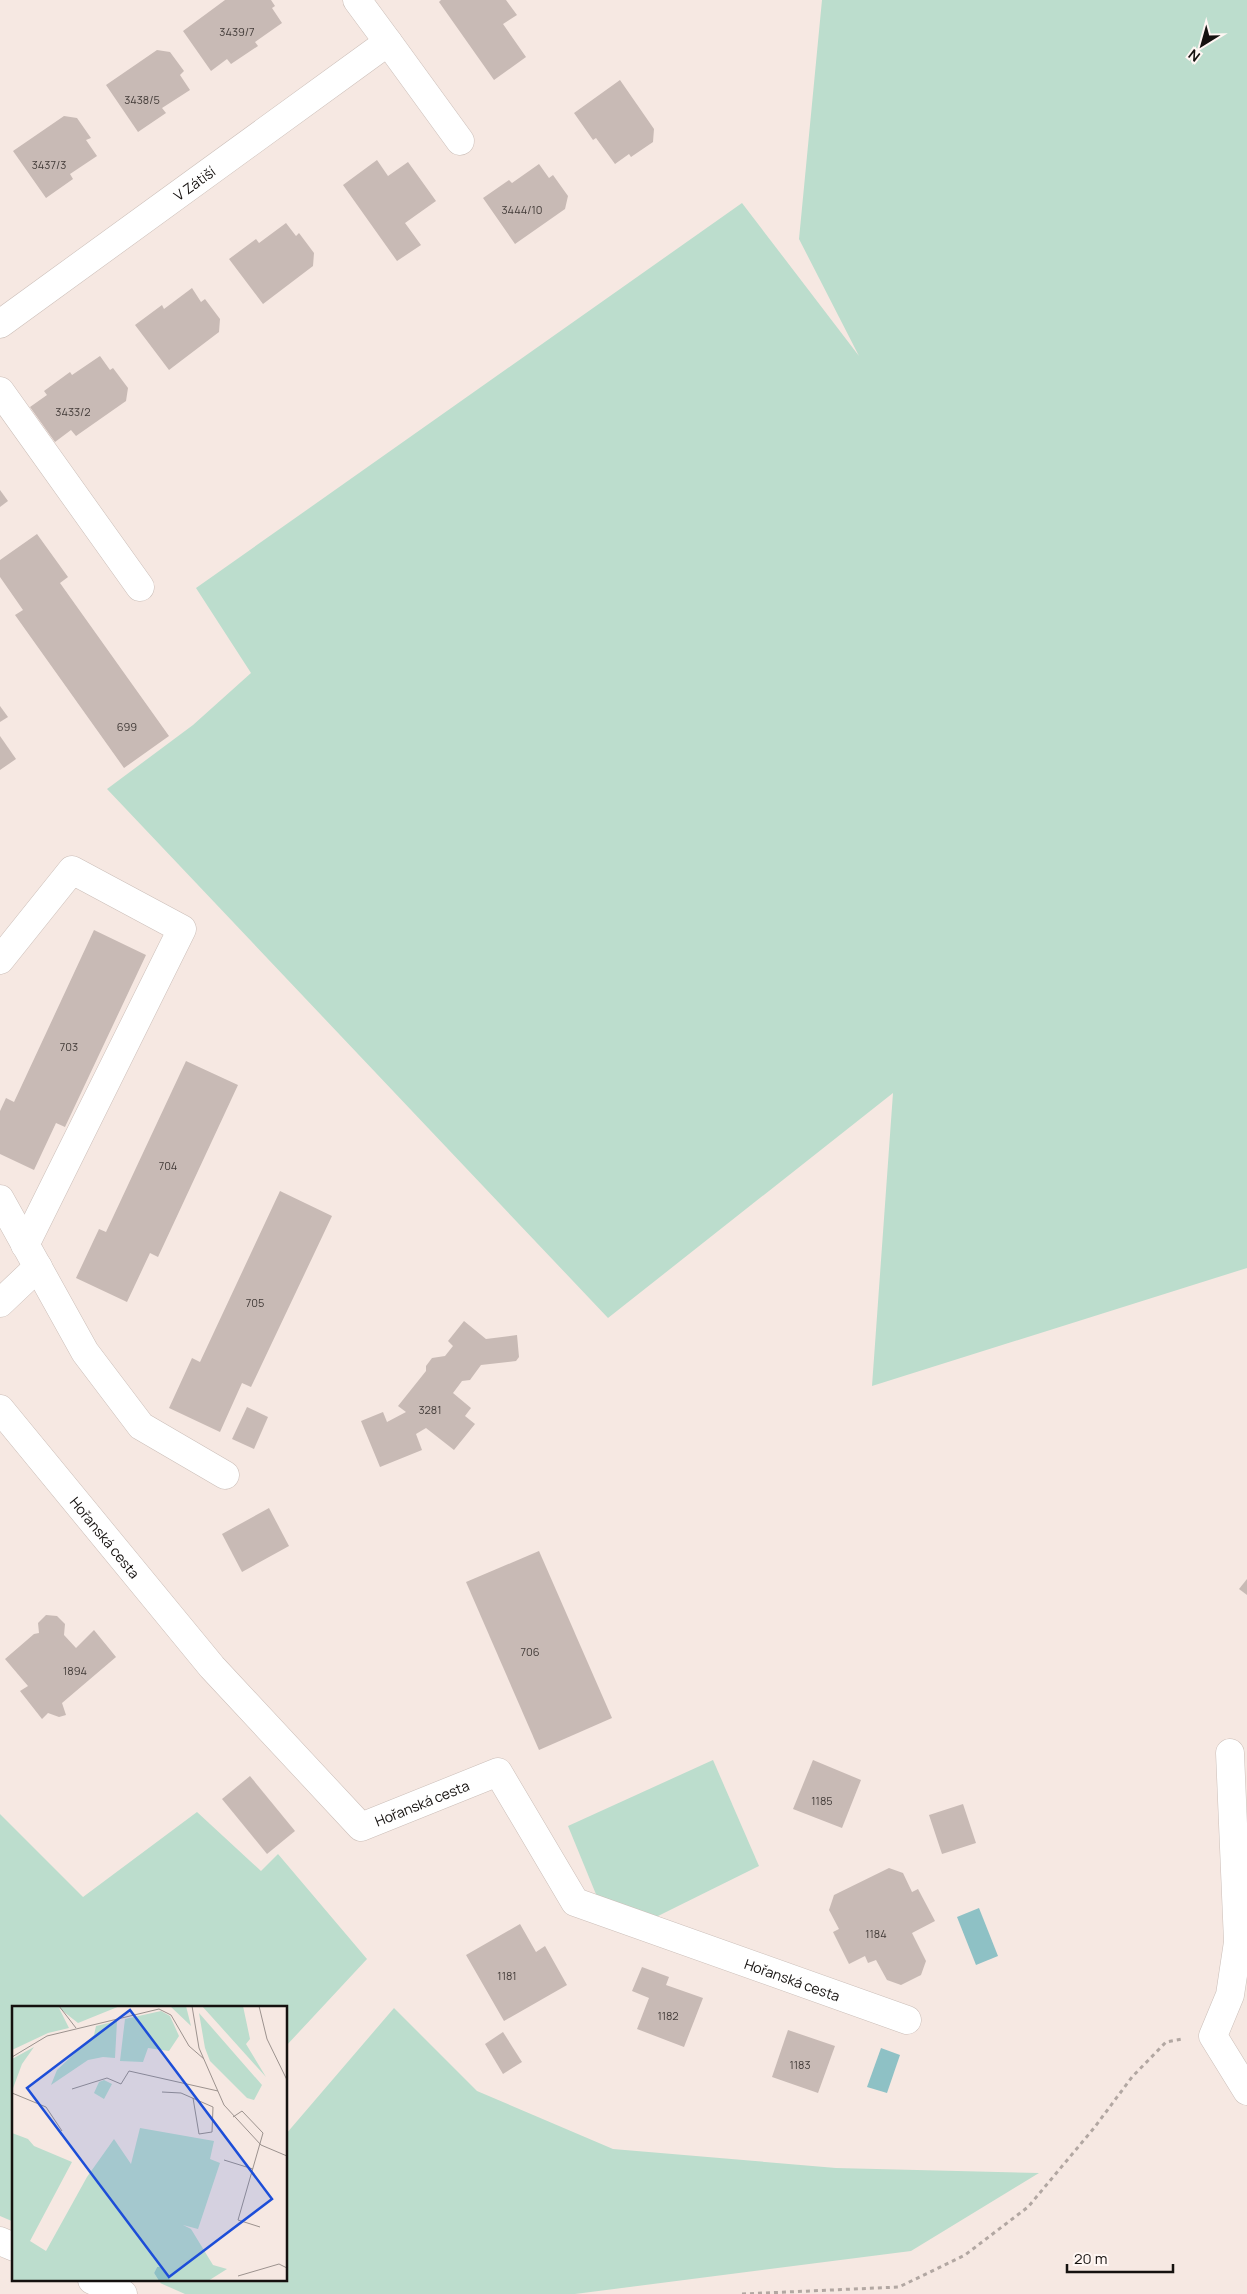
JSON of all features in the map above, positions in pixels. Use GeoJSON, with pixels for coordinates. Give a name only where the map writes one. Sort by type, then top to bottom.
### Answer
{"type":"FeatureCollection","features":[{"type":"Feature","properties":{"kind":"street"},"geometry":{"type":"LineString","coordinates":[[357,0],[460,141]]}},
{"type":"Feature","properties":{"kind":"street","name":"V Zátiší"},"geometry":{"type":"LineString","coordinates":[[0,324],[388,42]]}},
{"type":"Feature","properties":{"kind":"street"},"geometry":{"type":"LineString","coordinates":[[0,391],[140,587]]}},
{"type":"Feature","properties":{"kind":"street"},"geometry":{"type":"LineString","coordinates":[[0,960],[72,870],[182,929],[32,1256],[0,1303]]}},
{"type":"Feature","properties":{"kind":"street"},"geometry":{"type":"LineString","coordinates":[[0,1200],[85,1352],[141,1426],[225,1475]]}},
{"type":"Feature","properties":{"kind":"street","name":"Hořanská cesta"},"geometry":{"type":"LineString","coordinates":[[0,1409],[212,1667],[361,1827],[498,1772],[575,1902],[908,2020]]}},
{"type":"Feature","properties":{"kind":"street"},"geometry":{"type":"LineString","coordinates":[[1230,1753],[1238,1942],[1230,1995],[1213,2036],[1247,2091]]}},
{"type":"Feature","properties":{"kind":"street"},"geometry":{"type":"LineString","coordinates":[[0,2240],[12,2245]]}},
{"type":"Feature","properties":{"kind":"street"},"geometry":{"type":"LineString","coordinates":[[96,2282],[123,2294]]}},
{"type":"Feature","properties":{"kind":"path"},"geometry":{"type":"LineString","coordinates":[[742,2294],[899,2286],[965,2255],[1028,2207],[1094,2128],[1132,2078],[1166,2042],[1213,2036]]}},
{"type":"Feature","properties":{"kind":"green space"},"geometry":{"type":"Polygon","coordinates":[[[822,0],[1247,0],[1247,1268],[872,1386],[893,1093],[608,1318],[107,789],[193,725],[251,673],[196,588],[742,203],[859,356],[799,239],[822,0]]]}},
{"type":"Feature","properties":{"kind":"green space"},"geometry":{"type":"Polygon","coordinates":[[[713,1760],[759,1866],[656,1917],[600,1904],[568,1826],[713,1760]]]}},
{"type":"Feature","properties":{"kind":"green space"},"geometry":{"type":"Polygon","coordinates":[[[197,1812],[261,1871],[278,1854],[367,1959],[288,2044],[288,2006],[12,2006],[12,2221],[0,2216],[0,1814],[83,1897],[197,1812]]]}},
{"type":"Feature","properties":{"kind":"green space"},"geometry":{"type":"Polygon","coordinates":[[[394,2008],[477,2091],[613,2149],[836,2168],[1039,2173],[911,2251],[575,2294],[185,2294],[160,2283],[288,2282],[288,2132],[394,2008]]]}},
{"type":"Feature","properties":{"kind":"water"},"geometry":{"type":"Polygon","coordinates":[[[979,1908],[998,1956],[976,1965],[957,1917],[979,1908]]]}},
{"type":"Feature","properties":{"kind":"water"},"geometry":{"type":"Polygon","coordinates":[[[881,2048],[900,2055],[887,2093],[867,2087],[881,2048]]]}},
{"type":"Feature","properties":{"kind":"building"},"geometry":{"type":"Polygon","coordinates":[[[225,0],[271,0],[275,6],[272,8],[282,23],[255,42],[258,46],[231,64],[227,59],[211,71],[183,31],[225,0]]]}},
{"type":"Feature","properties":{"kind":"building"},"geometry":{"type":"Polygon","coordinates":[[[441,0],[506,0],[517,15],[503,24],[526,57],[494,80],[439,2],[441,0]]]}},
{"type":"Feature","properties":{"kind":"building"},"geometry":{"type":"Polygon","coordinates":[[[157,50],[170,52],[184,71],[180,75],[190,90],[162,108],[166,113],[138,132],[106,85],[157,50]]]}},
{"type":"Feature","properties":{"kind":"building"},"geometry":{"type":"Polygon","coordinates":[[[620,80],[654,129],[653,142],[631,157],[629,154],[615,164],[596,138],[593,140],[574,113],[620,80]]]}},
{"type":"Feature","properties":{"kind":"building"},"geometry":{"type":"Polygon","coordinates":[[[64,116],[77,118],[91,138],[86,140],[97,156],[70,174],[73,179],[46,198],[13,151],[64,116]]]}},
{"type":"Feature","properties":{"kind":"building"},"geometry":{"type":"Polygon","coordinates":[[[377,160],[388,176],[408,162],[436,201],[405,223],[421,245],[397,261],[343,185],[377,160]]]}},
{"type":"Feature","properties":{"kind":"building"},"geometry":{"type":"Polygon","coordinates":[[[539,164],[549,178],[553,175],[568,196],[565,209],[515,244],[483,198],[509,180],[512,183],[539,164]]]}},
{"type":"Feature","properties":{"kind":"building"},"geometry":{"type":"Polygon","coordinates":[[[286,223],[296,236],[299,233],[314,253],[313,266],[263,304],[229,259],[256,239],[259,243],[286,223]]]}},
{"type":"Feature","properties":{"kind":"building"},"geometry":{"type":"Polygon","coordinates":[[[192,288],[201,302],[205,299],[220,319],[219,332],[169,370],[135,325],[162,305],[164,309],[192,288]]]}},
{"type":"Feature","properties":{"kind":"building"},"geometry":{"type":"Polygon","coordinates":[[[100,356],[110,370],[113,368],[128,388],[126,401],[76,436],[71,430],[55,442],[30,407],[47,395],[44,391],[70,372],[72,375],[100,356]]]}},
{"type":"Feature","properties":{"kind":"building"},"geometry":{"type":"Polygon","coordinates":[[[0,490],[8,501],[0,507],[0,490]]]}},
{"type":"Feature","properties":{"kind":"building"},"geometry":{"type":"Polygon","coordinates":[[[37,534],[68,577],[60,583],[169,736],[124,768],[15,615],[23,610],[0,577],[0,560],[37,534]]]}},
{"type":"Feature","properties":{"kind":"building"},"geometry":{"type":"Polygon","coordinates":[[[0,706],[8,717],[0,722],[0,706]]]}},
{"type":"Feature","properties":{"kind":"building"},"geometry":{"type":"Polygon","coordinates":[[[0,736],[16,759],[0,770],[0,736]]]}},
{"type":"Feature","properties":{"kind":"building"},"geometry":{"type":"Polygon","coordinates":[[[94,930],[146,955],[65,1127],[56,1123],[34,1170],[0,1154],[0,1111],[6,1098],[14,1102],[94,930]]]}},
{"type":"Feature","properties":{"kind":"building"},"geometry":{"type":"Polygon","coordinates":[[[186,1061],[238,1085],[158,1257],[150,1253],[127,1302],[76,1278],[99,1229],[106,1232],[186,1061]]]}},
{"type":"Feature","properties":{"kind":"building"},"geometry":{"type":"Polygon","coordinates":[[[280,1191],[332,1216],[251,1387],[242,1383],[220,1432],[169,1408],[192,1358],[200,1362],[280,1191]]]}},
{"type":"Feature","properties":{"kind":"building"},"geometry":{"type":"Polygon","coordinates":[[[464,1321],[486,1339],[517,1335],[519,1357],[516,1361],[481,1365],[470,1380],[462,1381],[453,1393],[471,1408],[465,1416],[475,1424],[454,1450],[426,1428],[416,1434],[422,1450],[380,1467],[361,1421],[383,1412],[387,1422],[406,1412],[398,1406],[426,1371],[426,1366],[432,1358],[445,1356],[453,1346],[448,1341],[464,1321]]]}},
{"type":"Feature","properties":{"kind":"building"},"geometry":{"type":"Polygon","coordinates":[[[247,1407],[268,1417],[254,1449],[232,1439],[247,1407]]]}},
{"type":"Feature","properties":{"kind":"building"},"geometry":{"type":"Polygon","coordinates":[[[269,1508],[289,1546],[242,1572],[222,1534],[269,1508]]]}},
{"type":"Feature","properties":{"kind":"building"},"geometry":{"type":"Polygon","coordinates":[[[539,1551],[612,1718],[539,1750],[466,1582],[539,1551]]]}},
{"type":"Feature","properties":{"kind":"building"},"geometry":{"type":"Polygon","coordinates":[[[1247,1579],[1247,1595],[1239,1589],[1247,1579]]]}},
{"type":"Feature","properties":{"kind":"building"},"geometry":{"type":"Polygon","coordinates":[[[46,1615],[57,1616],[65,1624],[64,1635],[76,1648],[94,1630],[116,1657],[62,1703],[66,1715],[59,1717],[48,1713],[42,1719],[20,1691],[28,1686],[5,1659],[34,1634],[39,1633],[38,1623],[46,1615]]]}},
{"type":"Feature","properties":{"kind":"building"},"geometry":{"type":"Polygon","coordinates":[[[813,1760],[861,1780],[842,1828],[793,1809],[813,1760]]]}},
{"type":"Feature","properties":{"kind":"building"},"geometry":{"type":"Polygon","coordinates":[[[250,1776],[295,1831],[267,1854],[222,1799],[250,1776]]]}},
{"type":"Feature","properties":{"kind":"building"},"geometry":{"type":"Polygon","coordinates":[[[963,1804],[976,1843],[942,1854],[929,1815],[963,1804]]]}},
{"type":"Feature","properties":{"kind":"building"},"geometry":{"type":"Polygon","coordinates":[[[889,1868],[903,1873],[912,1892],[918,1889],[935,1921],[912,1933],[926,1961],[921,1975],[901,1985],[887,1980],[876,1960],[868,1963],[865,1956],[849,1964],[833,1932],[839,1929],[829,1910],[834,1895],[889,1868]]]}},
{"type":"Feature","properties":{"kind":"building"},"geometry":{"type":"Polygon","coordinates":[[[520,1924],[536,1952],[545,1946],[567,1985],[504,2021],[466,1955],[520,1924]]]}},
{"type":"Feature","properties":{"kind":"building"},"geometry":{"type":"Polygon","coordinates":[[[642,1967],[669,1977],[666,1985],[703,1998],[684,2047],[637,2029],[649,1998],[632,1991],[642,1967]]]}},
{"type":"Feature","properties":{"kind":"building"},"geometry":{"type":"Polygon","coordinates":[[[788,2030],[835,2046],[818,2093],[772,2077],[788,2030]]]}},
{"type":"Feature","properties":{"kind":"building"},"geometry":{"type":"Polygon","coordinates":[[[503,2032],[522,2062],[503,2074],[485,2044],[503,2032]]]}}]}
